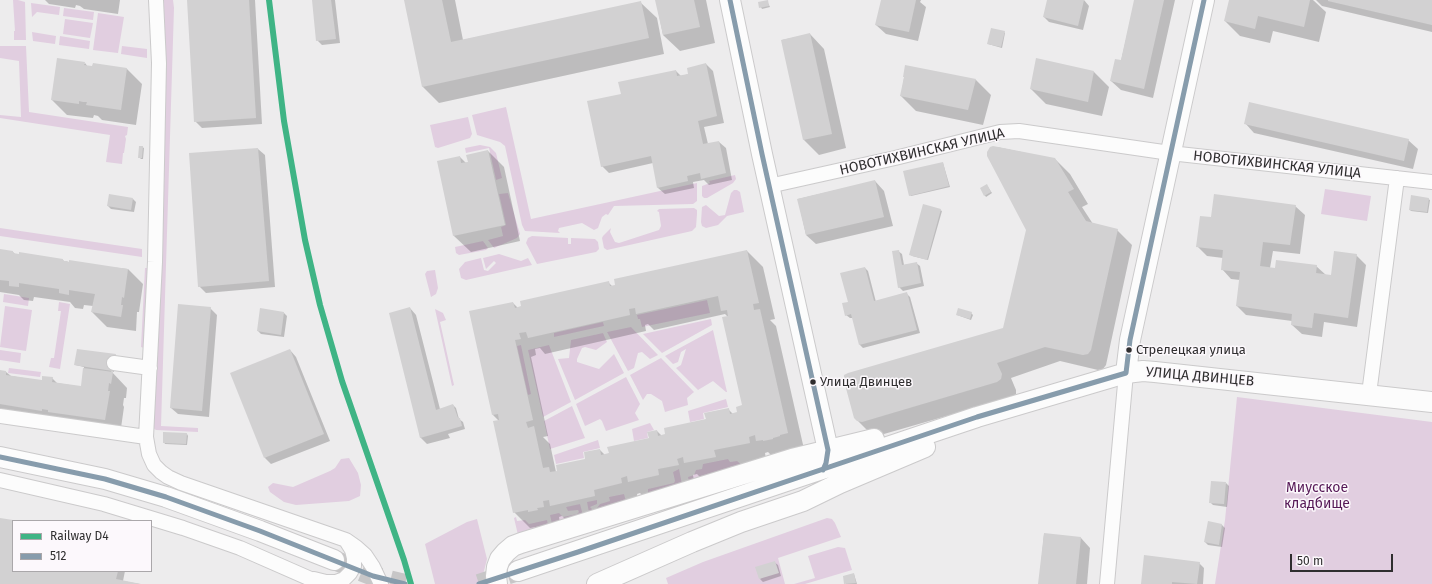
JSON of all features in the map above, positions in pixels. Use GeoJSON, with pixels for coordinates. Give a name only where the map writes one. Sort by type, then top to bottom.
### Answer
{"type":"FeatureCollection","features":[{"type":"Feature","properties":{"kind":"street"},"geometry":{"type":"LineString","coordinates":[[156,0],[159,63],[155,262],[146,438],[149,454],[154,465],[168,477],[181,483],[346,540],[365,555],[374,567],[381,584]]}},
{"type":"Feature","properties":{"kind":"street"},"geometry":{"type":"LineString","coordinates":[[730,0],[769,186],[828,450],[826,464],[823,470]]}},
{"type":"Feature","properties":{"kind":"street"},"geometry":{"type":"LineString","coordinates":[[1107,584],[1130,340],[1204,0]]}},
{"type":"Feature","properties":{"kind":"street","name":"НОВОТИХВИНСКАЯ УЛИЦА"},"geometry":{"type":"LineString","coordinates":[[769,186],[895,158],[1000,132],[1019,131],[1170,153],[1432,182]]}},
{"type":"Feature","properties":{"kind":"street"},"geometry":{"type":"LineString","coordinates":[[1369,394],[1397,178]]}},
{"type":"Feature","properties":{"kind":"street"},"geometry":{"type":"LineString","coordinates":[[114,363],[150,368]]}},
{"type":"Feature","properties":{"kind":"street","name":"УЛИЦА ДВИНЦЕВ"},"geometry":{"type":"LineString","coordinates":[[518,571],[823,470],[977,417],[1126,373],[1143,371],[1155,372],[1432,402]]}},
{"type":"Feature","properties":{"kind":"street"},"geometry":{"type":"LineString","coordinates":[[0,416],[146,438]]}},
{"type":"Feature","properties":{"kind":"street"},"geometry":{"type":"LineString","coordinates":[[497,584],[497,567],[500,559],[509,549],[521,543],[792,459],[857,444],[947,420],[964,417],[977,417]]}},
{"type":"Feature","properties":{"kind":"street"},"geometry":{"type":"LineString","coordinates":[[597,584],[741,522],[803,501],[840,483],[943,439],[961,429],[977,417]]}},
{"type":"Feature","properties":{"kind":"street"},"geometry":{"type":"LineString","coordinates":[[0,457],[105,479],[166,497],[334,560]]}},
{"type":"Feature","properties":{"kind":"street"},"geometry":{"type":"LineString","coordinates":[[0,480],[104,504],[154,519],[240,548],[322,584]]}},
{"type":"Feature","properties":{"kind":"street"},"geometry":{"type":"LineString","coordinates":[[302,576],[326,582],[336,582],[344,579],[354,566],[352,550],[346,540]]}},
{"type":"Feature","properties":{"kind":"green space"},"geometry":{"type":"Polygon","coordinates":[[[13,0],[25,2],[26,40],[14,40],[15,31],[13,0]]]}},
{"type":"Feature","properties":{"kind":"green space"},"geometry":{"type":"Polygon","coordinates":[[[164,0],[173,0],[174,8],[161,426],[198,428],[198,432],[156,430],[153,428],[164,187],[164,0]]]}},
{"type":"Feature","properties":{"kind":"green space"},"geometry":{"type":"Polygon","coordinates":[[[31,3],[60,7],[59,15],[37,12],[32,17],[31,3]]]}},
{"type":"Feature","properties":{"kind":"green space"},"geometry":{"type":"Polygon","coordinates":[[[64,8],[94,12],[93,20],[63,16],[64,8]]]}},
{"type":"Feature","properties":{"kind":"green space"},"geometry":{"type":"Polygon","coordinates":[[[98,13],[124,17],[118,53],[93,50],[98,13]]]}},
{"type":"Feature","properties":{"kind":"green space"},"geometry":{"type":"Polygon","coordinates":[[[65,19],[93,23],[90,38],[63,34],[65,19]]]}},
{"type":"Feature","properties":{"kind":"green space"},"geometry":{"type":"Polygon","coordinates":[[[32,32],[56,36],[55,44],[33,41],[32,32]]]}},
{"type":"Feature","properties":{"kind":"green space"},"geometry":{"type":"Polygon","coordinates":[[[60,36],[90,41],[89,49],[59,45],[60,36]]]}},
{"type":"Feature","properties":{"kind":"green space"},"geometry":{"type":"Polygon","coordinates":[[[0,46],[26,46],[29,112],[128,127],[127,135],[125,136],[126,139],[122,164],[106,162],[110,135],[0,118],[0,115],[21,117],[19,61],[0,58],[0,46]]]}},
{"type":"Feature","properties":{"kind":"green space"},"geometry":{"type":"Polygon","coordinates":[[[122,46],[147,49],[147,58],[121,54],[122,46]]]}},
{"type":"Feature","properties":{"kind":"green space"},"geometry":{"type":"Polygon","coordinates":[[[506,107],[531,219],[697,183],[697,201],[693,204],[614,206],[608,215],[606,214],[602,217],[598,228],[594,230],[582,223],[559,228],[558,231],[560,233],[525,231],[522,225],[505,146],[500,142],[477,135],[472,115],[506,107]]]}},
{"type":"Feature","properties":{"kind":"green space"},"geometry":{"type":"Polygon","coordinates":[[[468,117],[472,134],[470,138],[438,148],[435,147],[430,125],[468,117]]]}},
{"type":"Feature","properties":{"kind":"green space"},"geometry":{"type":"Polygon","coordinates":[[[480,145],[490,147],[496,153],[502,178],[496,180],[489,148],[466,153],[465,148],[480,145]]]}},
{"type":"Feature","properties":{"kind":"green space"},"geometry":{"type":"Polygon","coordinates":[[[735,175],[736,179],[733,183],[707,198],[702,196],[702,186],[710,183],[709,181],[735,175]]]}},
{"type":"Feature","properties":{"kind":"green space"},"geometry":{"type":"Polygon","coordinates":[[[1325,189],[1371,196],[1367,221],[1321,214],[1325,189]]]}},
{"type":"Feature","properties":{"kind":"green space"},"geometry":{"type":"Polygon","coordinates":[[[734,190],[740,192],[744,212],[727,216],[718,225],[706,228],[702,226],[702,207],[706,205],[719,216],[725,215],[731,193],[734,190]]]}},
{"type":"Feature","properties":{"kind":"green space"},"geometry":{"type":"Polygon","coordinates":[[[508,193],[520,234],[517,238],[494,248],[488,240],[503,236],[501,227],[506,225],[499,194],[508,193]]]}},
{"type":"Feature","properties":{"kind":"green space"},"geometry":{"type":"Polygon","coordinates":[[[694,208],[697,210],[696,227],[692,231],[607,250],[604,248],[602,238],[611,228],[610,232],[615,242],[619,243],[659,230],[661,226],[659,212],[657,211],[659,209],[694,208]]]}},
{"type":"Feature","properties":{"kind":"green space"},"geometry":{"type":"Polygon","coordinates":[[[0,228],[142,249],[142,257],[0,236],[0,228]]]}},
{"type":"Feature","properties":{"kind":"green space"},"geometry":{"type":"Polygon","coordinates":[[[532,236],[568,238],[568,244],[571,244],[571,238],[595,239],[598,242],[599,249],[596,252],[537,264],[526,243],[528,238],[532,236]]]}},
{"type":"Feature","properties":{"kind":"green space"},"geometry":{"type":"Polygon","coordinates":[[[483,241],[488,248],[486,250],[459,255],[456,253],[455,247],[483,241]]]}},
{"type":"Feature","properties":{"kind":"green space"},"geometry":{"type":"Polygon","coordinates":[[[499,254],[521,261],[528,258],[532,265],[466,280],[461,278],[459,269],[465,262],[481,258],[484,270],[488,271],[496,263],[494,261],[486,269],[483,258],[499,254]]]}},
{"type":"Feature","properties":{"kind":"green space"},"geometry":{"type":"Polygon","coordinates":[[[145,268],[148,268],[144,348],[141,347],[145,268]]]}},
{"type":"Feature","properties":{"kind":"green space"},"geometry":{"type":"Polygon","coordinates":[[[435,270],[438,288],[436,294],[431,297],[425,274],[427,271],[435,270]]]}},
{"type":"Feature","properties":{"kind":"green space"},"geometry":{"type":"Polygon","coordinates":[[[4,294],[29,298],[28,306],[3,302],[4,294]]]}},
{"type":"Feature","properties":{"kind":"green space"},"geometry":{"type":"Polygon","coordinates":[[[707,300],[710,313],[642,327],[640,319],[638,319],[637,315],[707,300]]]}},
{"type":"Feature","properties":{"kind":"green space"},"geometry":{"type":"Polygon","coordinates":[[[59,302],[70,304],[60,369],[49,367],[51,358],[54,358],[61,311],[58,311],[59,302]]]}},
{"type":"Feature","properties":{"kind":"green space"},"geometry":{"type":"Polygon","coordinates":[[[5,306],[32,310],[26,351],[0,347],[5,306]]]}},
{"type":"Feature","properties":{"kind":"green space"},"geometry":{"type":"Polygon","coordinates":[[[435,309],[443,313],[446,320],[440,322],[454,385],[452,386],[435,309]]]}},
{"type":"Feature","properties":{"kind":"green space"},"geometry":{"type":"Polygon","coordinates":[[[711,319],[712,325],[662,353],[643,334],[711,319]]]}},
{"type":"Feature","properties":{"kind":"green space"},"geometry":{"type":"Polygon","coordinates":[[[603,322],[604,326],[554,337],[554,333],[603,322]]]}},
{"type":"Feature","properties":{"kind":"green space"},"geometry":{"type":"Polygon","coordinates":[[[631,327],[658,355],[650,359],[642,352],[638,353],[634,368],[628,371],[607,332],[631,327]]]}},
{"type":"Feature","properties":{"kind":"green space"},"geometry":{"type":"Polygon","coordinates":[[[713,330],[727,392],[713,381],[698,390],[676,368],[681,365],[686,349],[681,352],[678,362],[673,364],[665,356],[713,330]]]}},
{"type":"Feature","properties":{"kind":"green space"},"geometry":{"type":"Polygon","coordinates":[[[603,333],[607,342],[596,350],[585,347],[582,348],[577,362],[599,369],[614,354],[624,373],[575,400],[558,359],[569,358],[571,340],[603,333]]]}},
{"type":"Feature","properties":{"kind":"green space"},"geometry":{"type":"Polygon","coordinates":[[[521,345],[531,394],[528,395],[517,346],[521,345]]]}},
{"type":"Feature","properties":{"kind":"green space"},"geometry":{"type":"Polygon","coordinates":[[[549,345],[571,402],[543,417],[528,350],[549,345]]]}},
{"type":"Feature","properties":{"kind":"green space"},"geometry":{"type":"Polygon","coordinates":[[[0,350],[21,353],[20,363],[0,360],[0,350]]]}},
{"type":"Feature","properties":{"kind":"green space"},"geometry":{"type":"Polygon","coordinates":[[[661,358],[694,392],[687,398],[688,405],[665,412],[662,401],[651,394],[647,394],[643,400],[630,375],[661,358]]]}},
{"type":"Feature","properties":{"kind":"green space"},"geometry":{"type":"Polygon","coordinates":[[[9,368],[41,372],[40,377],[8,373],[9,368]]]}},
{"type":"Feature","properties":{"kind":"green space"},"geometry":{"type":"Polygon","coordinates":[[[626,377],[640,404],[635,413],[639,420],[606,431],[600,419],[585,426],[576,404],[626,377]]]}},
{"type":"Feature","properties":{"kind":"green space","name":"Миусское кладбище"},"geometry":{"type":"Polygon","coordinates":[[[1237,397],[1432,422],[1432,584],[1215,584],[1225,520],[1237,397]]]}},
{"type":"Feature","properties":{"kind":"green space"},"geometry":{"type":"Polygon","coordinates":[[[726,399],[728,407],[703,413],[704,419],[690,422],[688,411],[726,399]]]}},
{"type":"Feature","properties":{"kind":"green space"},"geometry":{"type":"Polygon","coordinates":[[[572,406],[585,438],[550,449],[544,421],[572,406]]]}},
{"type":"Feature","properties":{"kind":"green space"},"geometry":{"type":"Polygon","coordinates":[[[650,423],[654,430],[647,432],[648,438],[634,441],[632,429],[650,423]]]}},
{"type":"Feature","properties":{"kind":"green space"},"geometry":{"type":"Polygon","coordinates":[[[598,440],[600,448],[583,452],[584,458],[556,464],[554,455],[598,440]]]}},
{"type":"Feature","properties":{"kind":"green space"},"geometry":{"type":"Polygon","coordinates":[[[349,458],[358,473],[361,485],[360,496],[349,501],[296,505],[284,502],[270,492],[268,487],[273,483],[293,487],[330,471],[335,468],[341,459],[349,458]]]}},
{"type":"Feature","properties":{"kind":"green space"},"geometry":{"type":"Polygon","coordinates":[[[728,459],[730,462],[737,461],[742,465],[689,482],[688,477],[694,475],[696,470],[702,469],[703,464],[728,459]]]}},
{"type":"Feature","properties":{"kind":"green space"},"geometry":{"type":"Polygon","coordinates":[[[679,469],[682,484],[638,497],[639,495],[648,493],[648,489],[674,483],[673,472],[679,469]]]}},
{"type":"Feature","properties":{"kind":"green space"},"geometry":{"type":"Polygon","coordinates":[[[624,494],[626,501],[589,513],[587,502],[597,500],[597,504],[590,507],[593,510],[600,504],[610,501],[609,497],[624,494]]]}},
{"type":"Feature","properties":{"kind":"green space"},"geometry":{"type":"Polygon","coordinates":[[[580,504],[583,515],[552,524],[550,515],[559,513],[563,517],[577,514],[579,512],[578,510],[568,511],[566,507],[580,504]]]}},
{"type":"Feature","properties":{"kind":"green space"},"geometry":{"type":"Polygon","coordinates":[[[516,517],[517,521],[525,520],[529,524],[547,520],[548,525],[518,535],[514,518],[516,517]]]}},
{"type":"Feature","properties":{"kind":"green space"},"geometry":{"type":"Polygon","coordinates":[[[827,518],[832,519],[835,523],[841,537],[778,558],[785,584],[668,584],[666,578],[703,562],[827,518]]]}},
{"type":"Feature","properties":{"kind":"green space"},"geometry":{"type":"Polygon","coordinates":[[[477,519],[487,559],[483,575],[483,584],[435,584],[425,544],[467,522],[477,519]]]}},
{"type":"Feature","properties":{"kind":"green space"},"geometry":{"type":"Polygon","coordinates":[[[838,547],[845,548],[852,570],[805,584],[794,584],[815,578],[808,556],[838,547]]]}},
{"type":"Feature","properties":{"kind":"building"},"geometry":{"type":"Polygon","coordinates":[[[187,0],[249,0],[256,118],[194,122],[187,0]]]}},
{"type":"Feature","properties":{"kind":"building"},"geometry":{"type":"Polygon","coordinates":[[[312,0],[331,0],[336,39],[316,41],[312,0]]]}},
{"type":"Feature","properties":{"kind":"building"},"geometry":{"type":"Polygon","coordinates":[[[404,0],[442,0],[451,42],[641,1],[649,38],[422,87],[404,0]]]}},
{"type":"Feature","properties":{"kind":"building"},"geometry":{"type":"Polygon","coordinates":[[[655,0],[694,0],[700,27],[663,35],[655,0]]]}},
{"type":"Feature","properties":{"kind":"building"},"geometry":{"type":"Polygon","coordinates":[[[768,0],[769,6],[759,8],[758,2],[768,0]]]}},
{"type":"Feature","properties":{"kind":"building"},"geometry":{"type":"Polygon","coordinates":[[[881,0],[916,0],[909,32],[875,25],[881,0]]]}},
{"type":"Feature","properties":{"kind":"building"},"geometry":{"type":"Polygon","coordinates":[[[1047,0],[1084,0],[1078,26],[1043,17],[1047,0]]]}},
{"type":"Feature","properties":{"kind":"building"},"geometry":{"type":"Polygon","coordinates":[[[1134,0],[1164,0],[1144,89],[1110,81],[1115,59],[1121,60],[1134,0]]]}},
{"type":"Feature","properties":{"kind":"building"},"geometry":{"type":"Polygon","coordinates":[[[1229,0],[1310,0],[1304,27],[1258,16],[1255,29],[1224,21],[1229,0]]]}},
{"type":"Feature","properties":{"kind":"building"},"geometry":{"type":"Polygon","coordinates":[[[1432,0],[1432,25],[1328,1],[1432,0]]]}},
{"type":"Feature","properties":{"kind":"building"},"geometry":{"type":"Polygon","coordinates":[[[991,28],[1005,31],[1001,47],[987,44],[991,28]]]}},
{"type":"Feature","properties":{"kind":"building"},"geometry":{"type":"Polygon","coordinates":[[[810,33],[832,134],[803,140],[781,40],[810,33]]]}},
{"type":"Feature","properties":{"kind":"building"},"geometry":{"type":"Polygon","coordinates":[[[57,58],[85,62],[84,65],[92,66],[93,63],[127,68],[121,110],[86,105],[87,102],[79,101],[79,104],[51,100],[57,58]]]}},
{"type":"Feature","properties":{"kind":"building"},"geometry":{"type":"Polygon","coordinates":[[[1036,58],[1094,71],[1088,102],[1030,89],[1036,58]]]}},
{"type":"Feature","properties":{"kind":"building"},"geometry":{"type":"Polygon","coordinates":[[[706,63],[717,116],[698,121],[703,144],[719,141],[726,173],[701,179],[700,173],[687,176],[688,181],[657,188],[651,156],[601,167],[587,101],[621,94],[618,82],[676,70],[677,76],[688,74],[687,68],[706,63]]]}},
{"type":"Feature","properties":{"kind":"building"},"geometry":{"type":"Polygon","coordinates":[[[905,65],[976,79],[968,110],[900,96],[905,65]]]}},
{"type":"Feature","properties":{"kind":"building"},"geometry":{"type":"Polygon","coordinates":[[[1249,102],[1409,139],[1404,161],[1244,124],[1249,102]]]}},
{"type":"Feature","properties":{"kind":"building"},"geometry":{"type":"Polygon","coordinates":[[[139,146],[143,146],[142,158],[138,158],[139,146]]]}},
{"type":"Feature","properties":{"kind":"building"},"geometry":{"type":"Polygon","coordinates":[[[993,146],[1055,158],[1074,189],[1068,192],[1086,221],[1118,229],[1091,350],[1088,354],[1083,355],[1045,347],[997,363],[1002,374],[1001,379],[997,382],[862,422],[857,421],[854,418],[844,381],[844,375],[1003,328],[1026,230],[987,156],[987,152],[990,147],[993,146]]]}},
{"type":"Feature","properties":{"kind":"building"},"geometry":{"type":"Polygon","coordinates":[[[258,148],[269,281],[198,287],[189,153],[258,148]]]}},
{"type":"Feature","properties":{"kind":"building"},"geometry":{"type":"Polygon","coordinates":[[[488,150],[505,225],[453,236],[437,161],[460,156],[461,163],[468,162],[466,155],[488,150]]]}},
{"type":"Feature","properties":{"kind":"building"},"geometry":{"type":"Polygon","coordinates":[[[943,162],[949,186],[909,196],[903,171],[943,162]]]}},
{"type":"Feature","properties":{"kind":"building"},"geometry":{"type":"Polygon","coordinates":[[[875,180],[884,217],[806,235],[797,199],[875,180]]]}},
{"type":"Feature","properties":{"kind":"building"},"geometry":{"type":"Polygon","coordinates":[[[987,184],[991,192],[984,196],[980,188],[987,184]]]}},
{"type":"Feature","properties":{"kind":"building"},"geometry":{"type":"Polygon","coordinates":[[[109,194],[133,198],[131,210],[107,206],[109,194]]]}},
{"type":"Feature","properties":{"kind":"building"},"geometry":{"type":"Polygon","coordinates":[[[1214,194],[1296,205],[1290,245],[1263,242],[1260,266],[1275,268],[1276,260],[1317,265],[1316,273],[1331,275],[1334,251],[1357,254],[1348,318],[1314,313],[1312,328],[1291,325],[1292,314],[1236,306],[1240,272],[1221,270],[1223,250],[1196,247],[1200,216],[1211,217],[1214,194]]]}},
{"type":"Feature","properties":{"kind":"building"},"geometry":{"type":"Polygon","coordinates":[[[1411,195],[1429,198],[1427,212],[1409,210],[1411,195]]]}},
{"type":"Feature","properties":{"kind":"building"},"geometry":{"type":"Polygon","coordinates":[[[923,204],[941,209],[927,260],[909,255],[923,204]]]}},
{"type":"Feature","properties":{"kind":"building"},"geometry":{"type":"Polygon","coordinates":[[[0,249],[13,251],[13,253],[19,254],[19,252],[63,259],[63,261],[69,262],[69,260],[128,269],[124,298],[122,297],[121,305],[123,305],[121,317],[91,312],[95,294],[69,290],[69,295],[59,293],[59,289],[19,283],[19,287],[9,286],[9,281],[0,280],[0,249]]]}},
{"type":"Feature","properties":{"kind":"building"},"geometry":{"type":"Polygon","coordinates":[[[747,250],[759,303],[753,304],[754,310],[760,309],[788,433],[763,441],[756,441],[755,435],[749,437],[750,443],[714,450],[716,457],[684,463],[683,457],[677,459],[679,465],[658,469],[659,475],[628,482],[627,476],[621,478],[622,483],[594,490],[595,496],[550,506],[549,500],[543,501],[544,507],[537,508],[538,510],[513,513],[493,421],[499,420],[498,414],[492,415],[469,311],[513,302],[515,308],[521,306],[520,301],[609,281],[610,286],[615,285],[614,279],[747,250]],[[718,296],[636,314],[635,308],[629,309],[630,315],[528,338],[526,332],[519,333],[521,339],[515,340],[533,420],[526,422],[528,428],[534,426],[543,468],[549,467],[550,472],[557,471],[556,465],[585,459],[584,452],[600,449],[601,455],[609,453],[607,447],[649,438],[647,432],[657,430],[658,436],[665,434],[664,428],[706,419],[704,413],[729,408],[730,414],[737,412],[736,407],[742,405],[722,317],[728,316],[727,310],[721,311],[718,296]]]}},
{"type":"Feature","properties":{"kind":"building"},"geometry":{"type":"Polygon","coordinates":[[[899,250],[902,265],[917,262],[921,283],[898,288],[892,251],[899,250]]]}},
{"type":"Feature","properties":{"kind":"building"},"geometry":{"type":"Polygon","coordinates":[[[865,267],[874,301],[907,292],[917,330],[859,345],[851,314],[845,316],[842,303],[848,302],[840,273],[865,267]]]}},
{"type":"Feature","properties":{"kind":"building"},"geometry":{"type":"Polygon","coordinates":[[[178,304],[211,307],[202,411],[170,408],[178,304]]]}},
{"type":"Feature","properties":{"kind":"building"},"geometry":{"type":"Polygon","coordinates":[[[410,307],[436,410],[453,404],[462,426],[420,438],[389,313],[410,307]]]}},
{"type":"Feature","properties":{"kind":"building"},"geometry":{"type":"Polygon","coordinates":[[[260,308],[284,312],[281,335],[257,331],[260,308]]]}},
{"type":"Feature","properties":{"kind":"building"},"geometry":{"type":"Polygon","coordinates":[[[958,308],[972,312],[970,319],[956,315],[958,308]]]}},
{"type":"Feature","properties":{"kind":"building"},"geometry":{"type":"Polygon","coordinates":[[[77,349],[116,354],[113,371],[74,365],[77,349]]]}},
{"type":"Feature","properties":{"kind":"building"},"geometry":{"type":"Polygon","coordinates":[[[290,349],[324,434],[264,458],[230,373],[290,349]]]}},
{"type":"Feature","properties":{"kind":"building"},"geometry":{"type":"Polygon","coordinates":[[[83,368],[113,372],[111,384],[109,383],[108,391],[110,391],[105,420],[48,412],[48,410],[42,409],[42,411],[0,404],[0,370],[6,371],[6,375],[42,380],[42,376],[53,377],[52,382],[81,386],[83,368]]]}},
{"type":"Feature","properties":{"kind":"building"},"geometry":{"type":"Polygon","coordinates":[[[163,432],[187,433],[186,444],[163,443],[163,432]]]}},
{"type":"Feature","properties":{"kind":"building"},"geometry":{"type":"Polygon","coordinates":[[[1211,481],[1226,482],[1224,504],[1209,503],[1211,481]]]}},
{"type":"Feature","properties":{"kind":"building"},"geometry":{"type":"Polygon","coordinates":[[[0,518],[13,520],[12,572],[118,572],[116,579],[141,584],[0,584],[0,518]]]}},
{"type":"Feature","properties":{"kind":"building"},"geometry":{"type":"Polygon","coordinates":[[[1208,521],[1222,524],[1219,545],[1204,542],[1208,521]]]}},
{"type":"Feature","properties":{"kind":"building"},"geometry":{"type":"Polygon","coordinates":[[[1044,533],[1081,537],[1076,584],[1038,584],[1044,533]]]}},
{"type":"Feature","properties":{"kind":"building"},"geometry":{"type":"Polygon","coordinates":[[[1144,555],[1200,562],[1197,584],[1172,582],[1172,584],[1141,584],[1144,555]]]}},
{"type":"Feature","properties":{"kind":"building"},"geometry":{"type":"Polygon","coordinates":[[[775,561],[779,573],[759,579],[755,567],[775,561]]]}},
{"type":"Feature","properties":{"kind":"building"},"geometry":{"type":"Polygon","coordinates":[[[854,573],[856,583],[844,584],[843,576],[854,573]]]}},
{"type":"Feature","properties":{"kind":"tunnel"},"geometry":{"type":"LineString","coordinates":[[334,560],[373,576],[405,584]]}},
{"type":"Feature","properties":{"kind":"tunnel"},"geometry":{"type":"LineString","coordinates":[[479,584],[518,571]]}},
{"type":"Feature","properties":{"kind":"rail line","name":"D4"},"geometry":{"type":"LineString","coordinates":[[269,0],[284,121],[305,240],[320,305],[342,381],[411,584]]}},
{"type":"Feature","properties":{"kind":"transit line","name":"512"},"geometry":{"type":"LineString","coordinates":[[730,0],[762,154],[828,450],[826,463],[823,470]]}},
{"type":"Feature","properties":{"kind":"transit line","name":"512"},"geometry":{"type":"LineString","coordinates":[[479,584],[977,417],[1126,373],[1130,340],[1204,0]]}},
{"type":"Feature","properties":{"kind":"transit line","name":"512"},"geometry":{"type":"LineString","coordinates":[[0,457],[105,479],[166,497],[260,531],[373,576],[405,584]]}},
{"type":"Feature","properties":{"kind":"place","name":"Стрелецкая улица"},"geometry":{"type":"Point","coordinates":[1129,350]}},
{"type":"Feature","properties":{"kind":"place","name":"Улица Двинцев"},"geometry":{"type":"Point","coordinates":[813,382]}}]}
